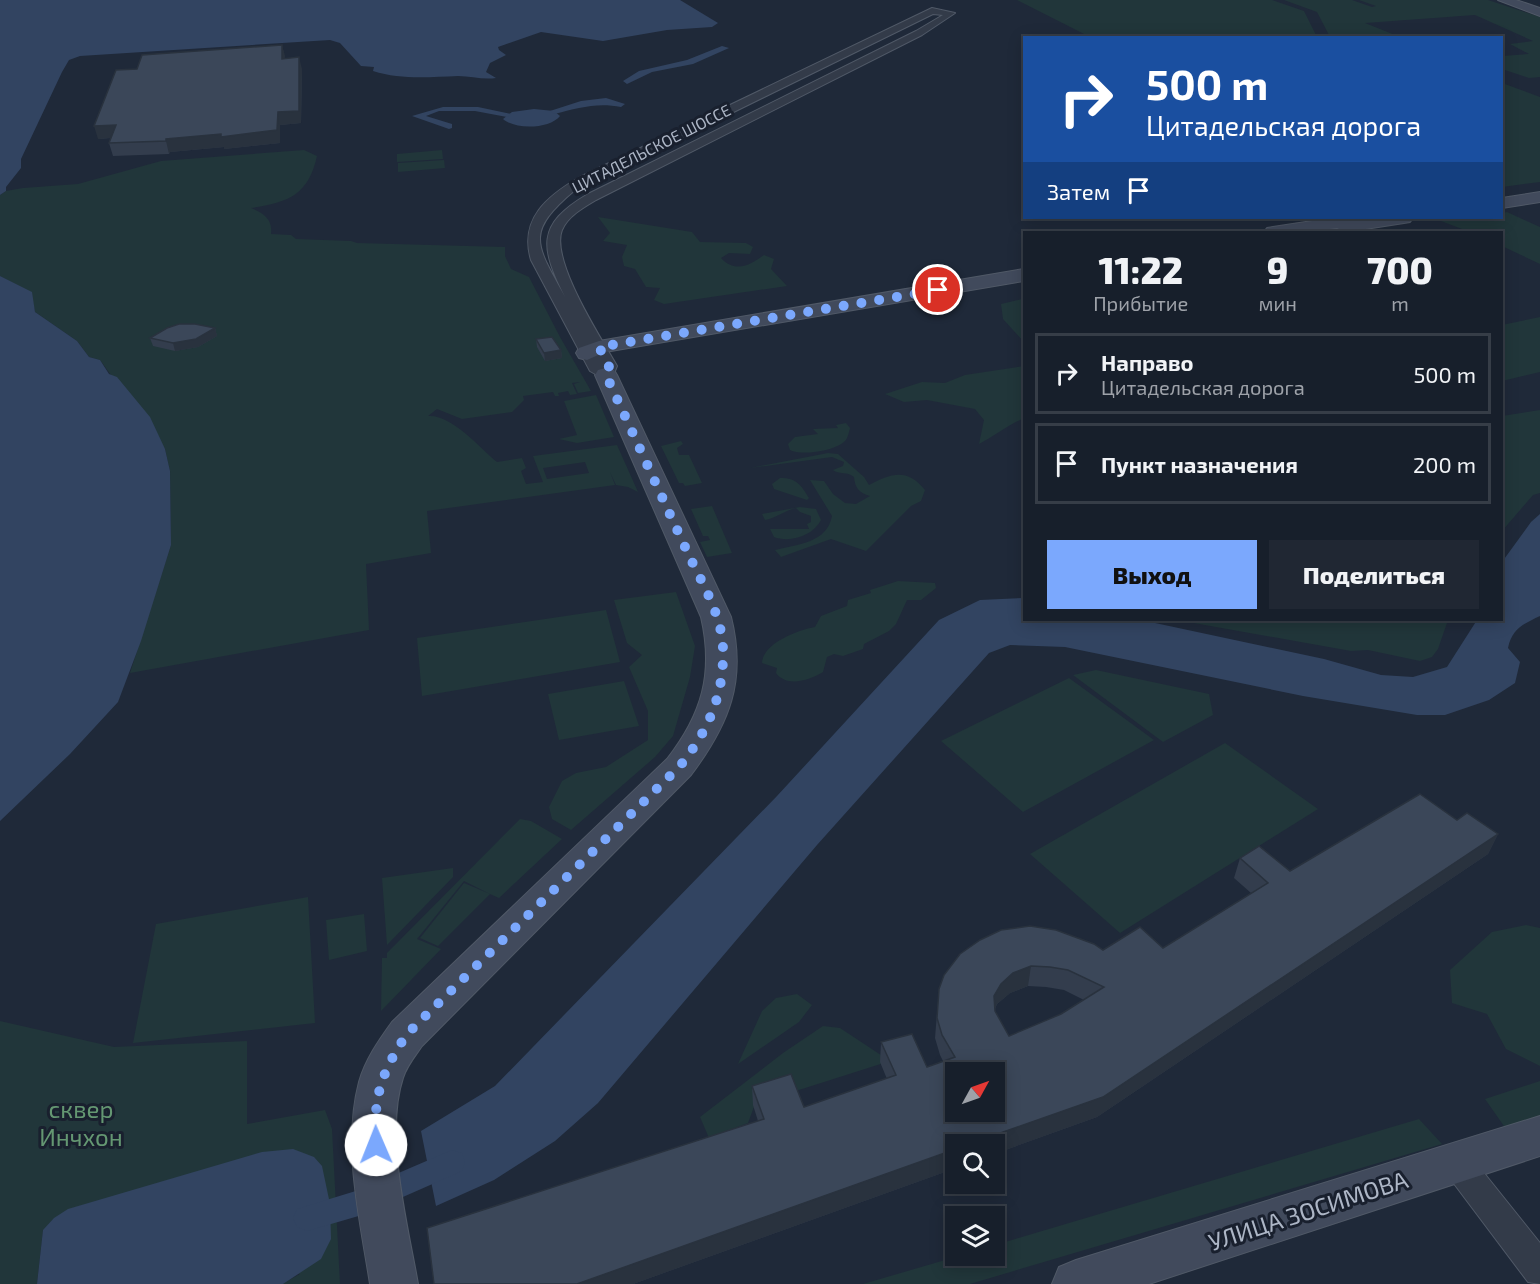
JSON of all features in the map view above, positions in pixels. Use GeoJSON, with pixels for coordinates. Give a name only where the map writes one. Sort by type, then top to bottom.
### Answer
{"type":"FeatureCollection","features":[{"type":"Feature","properties":{"kind":"street"},"geometry":{"type":"LineString","coordinates":[[1504,0],[1540,10]]}},
{"type":"Feature","properties":{"kind":"street"},"geometry":{"type":"LineString","coordinates":[[1515,0],[1540,10]]}},
{"type":"Feature","properties":{"kind":"street","name":"ЦИТАДЕЛЬСКОЕ ШОССЕ"},"geometry":{"type":"LineString","coordinates":[[394,1284],[374,1123],[380,1081],[388,1062],[407,1034],[679,767],[700,740],[713,712],[723,664],[721,633],[661,492],[560,272],[554,254],[553,240],[556,229],[569,212],[605,190],[919,33],[951,13],[932,11],[584,179],[546,208],[534,230],[533,244],[538,260],[598,358]]}},
{"type":"Feature","properties":{"kind":"street"},"geometry":{"type":"LineString","coordinates":[[584,179],[577,186],[580,190],[589,192],[605,190]]}},
{"type":"Feature","properties":{"kind":"street"},"geometry":{"type":"LineString","coordinates":[[1503,196],[1540,191]]}},
{"type":"Feature","properties":{"kind":"street"},"geometry":{"type":"LineString","coordinates":[[1503,203],[1540,197]]}},
{"type":"Feature","properties":{"kind":"street"},"geometry":{"type":"LineString","coordinates":[[1280,231],[1358,219]]}},
{"type":"Feature","properties":{"kind":"street"},"geometry":{"type":"LineString","coordinates":[[1322,231],[1398,219]]}},
{"type":"Feature","properties":{"kind":"street"},"geometry":{"type":"LineString","coordinates":[[598,358],[1023,275]]}},
{"type":"Feature","properties":{"kind":"street"},"geometry":{"type":"LineString","coordinates":[[598,358],[1023,283]]}},
{"type":"Feature","properties":{"kind":"street","name":"УЛИЦА ЗОСИМОВА"},"geometry":{"type":"LineString","coordinates":[[1076,1284],[1540,1136]]}},
{"type":"Feature","properties":{"kind":"street"},"geometry":{"type":"LineString","coordinates":[[1457,1162],[1540,1270]]}},
{"type":"Feature","properties":{"kind":"green space"},"geometry":{"type":"Polygon","coordinates":[[[1017,0],[1272,0],[1304,11],[1316,36],[1088,36],[1017,0]]]}},
{"type":"Feature","properties":{"kind":"green space"},"geometry":{"type":"Polygon","coordinates":[[[1284,0],[1352,0],[1372,7],[1376,6],[1359,0],[1488,0],[1540,17],[1540,77],[1529,78],[1503,69],[1503,56],[1529,54],[1510,44],[1533,41],[1475,15],[1365,23],[1398,36],[1329,36],[1317,12],[1284,0]]]}},
{"type":"Feature","properties":{"kind":"green space"},"geometry":{"type":"Polygon","coordinates":[[[1503,83],[1540,97],[1540,182],[1503,187],[1503,83]]]}},
{"type":"Feature","properties":{"kind":"green space"},"geometry":{"type":"Polygon","coordinates":[[[304,150],[317,156],[308,180],[302,188],[294,195],[276,203],[251,208],[269,220],[271,234],[291,235],[296,239],[357,243],[505,247],[505,256],[511,269],[529,277],[591,391],[578,393],[574,384],[580,382],[572,383],[577,394],[570,395],[568,391],[558,393],[559,396],[555,396],[553,392],[523,396],[524,400],[512,412],[462,419],[437,409],[428,416],[446,420],[455,426],[497,462],[522,458],[526,468],[521,471],[526,484],[543,482],[533,456],[617,445],[638,492],[616,485],[610,472],[615,485],[427,511],[431,553],[366,564],[369,630],[130,673],[171,545],[170,471],[165,449],[100,360],[89,357],[77,341],[35,312],[31,292],[0,276],[0,195],[6,191],[23,188],[78,184],[161,161],[304,150]],[[585,462],[543,468],[547,479],[589,473],[585,462]]]}},
{"type":"Feature","properties":{"kind":"green space"},"geometry":{"type":"Polygon","coordinates":[[[442,150],[443,159],[397,162],[397,154],[442,150]]]}},
{"type":"Feature","properties":{"kind":"green space"},"geometry":{"type":"Polygon","coordinates":[[[444,160],[445,168],[398,172],[398,163],[444,160]]]}},
{"type":"Feature","properties":{"kind":"green space"},"geometry":{"type":"Polygon","coordinates":[[[1507,212],[1540,227],[1540,264],[1503,246],[1503,231],[1467,231],[1441,221],[1503,219],[1503,213],[1507,212]]]}},
{"type":"Feature","properties":{"kind":"green space"},"geometry":{"type":"Polygon","coordinates":[[[598,217],[692,232],[700,242],[746,243],[753,247],[750,254],[729,253],[721,258],[726,263],[737,267],[747,265],[764,255],[774,259],[771,269],[787,286],[664,304],[654,300],[660,288],[646,287],[635,269],[624,266],[622,257],[627,245],[603,241],[610,233],[598,217]]]}},
{"type":"Feature","properties":{"kind":"green space"},"geometry":{"type":"Polygon","coordinates":[[[1023,300],[1023,341],[1003,319],[1001,304],[1023,300]]]}},
{"type":"Feature","properties":{"kind":"green space"},"geometry":{"type":"Polygon","coordinates":[[[1540,317],[1540,372],[1503,381],[1503,325],[1540,317]]]}},
{"type":"Feature","properties":{"kind":"green space"},"geometry":{"type":"Polygon","coordinates":[[[1023,366],[1023,418],[979,444],[984,420],[975,409],[927,400],[904,402],[885,394],[922,382],[945,383],[965,375],[1023,366]]]}},
{"type":"Feature","properties":{"kind":"green space"},"geometry":{"type":"Polygon","coordinates":[[[596,395],[614,437],[577,443],[559,439],[577,435],[564,401],[596,395]]]}},
{"type":"Feature","properties":{"kind":"green space"},"geometry":{"type":"Polygon","coordinates":[[[1540,410],[1540,493],[1533,495],[1503,530],[1503,416],[1540,410]]]}},
{"type":"Feature","properties":{"kind":"green space"},"geometry":{"type":"Polygon","coordinates":[[[846,423],[850,428],[849,433],[840,445],[826,450],[802,453],[790,450],[788,444],[795,437],[818,434],[813,429],[838,428],[836,425],[846,423]]]}},
{"type":"Feature","properties":{"kind":"green space"},"geometry":{"type":"Polygon","coordinates":[[[681,441],[683,444],[677,448],[679,455],[689,455],[702,483],[685,486],[679,483],[661,446],[681,441]]]}},
{"type":"Feature","properties":{"kind":"green space"},"geometry":{"type":"Polygon","coordinates":[[[828,453],[838,454],[864,477],[869,485],[891,476],[905,475],[912,478],[925,490],[921,501],[911,506],[866,551],[831,539],[781,557],[775,550],[810,541],[824,532],[829,525],[832,516],[810,480],[824,481],[833,494],[845,503],[856,504],[870,496],[858,490],[854,477],[833,470],[843,466],[844,462],[832,457],[750,468],[828,453]]]}},
{"type":"Feature","properties":{"kind":"green space"},"geometry":{"type":"Polygon","coordinates":[[[780,478],[791,479],[798,483],[809,498],[807,500],[774,489],[772,484],[780,478]]]}},
{"type":"Feature","properties":{"kind":"green space"},"geometry":{"type":"Polygon","coordinates":[[[712,506],[732,553],[707,557],[700,542],[710,540],[708,536],[703,536],[691,509],[712,506]]]}},
{"type":"Feature","properties":{"kind":"green space"},"geometry":{"type":"Polygon","coordinates":[[[800,507],[816,509],[821,520],[817,526],[801,537],[780,539],[774,537],[770,529],[809,529],[807,524],[811,522],[811,516],[796,508],[765,520],[762,514],[800,507]]]}},
{"type":"Feature","properties":{"kind":"green space"},"geometry":{"type":"Polygon","coordinates":[[[898,581],[935,583],[936,588],[921,600],[907,600],[896,624],[889,631],[864,644],[863,649],[843,656],[834,654],[827,657],[823,672],[799,681],[781,678],[776,673],[777,668],[762,663],[768,649],[782,639],[815,627],[821,616],[847,606],[848,600],[898,581]]]}},
{"type":"Feature","properties":{"kind":"green space"},"geometry":{"type":"Polygon","coordinates":[[[676,592],[695,646],[690,677],[673,736],[655,757],[571,830],[552,819],[549,807],[562,781],[576,773],[606,767],[648,740],[648,711],[629,667],[642,655],[627,643],[614,600],[676,592]]]}},
{"type":"Feature","properties":{"kind":"green space"},"geometry":{"type":"Polygon","coordinates":[[[606,610],[620,662],[422,696],[417,638],[606,610]]]}},
{"type":"Feature","properties":{"kind":"green space"},"geometry":{"type":"Polygon","coordinates":[[[1183,621],[1448,621],[1438,649],[1432,657],[1420,661],[1368,650],[1351,651],[1183,621]]]}},
{"type":"Feature","properties":{"kind":"green space"},"geometry":{"type":"Polygon","coordinates":[[[1096,670],[1209,694],[1213,715],[1163,742],[1073,675],[1096,670]]]}},
{"type":"Feature","properties":{"kind":"green space"},"geometry":{"type":"Polygon","coordinates":[[[1069,678],[1154,740],[1023,812],[941,741],[1069,678]]]}},
{"type":"Feature","properties":{"kind":"green space"},"geometry":{"type":"Polygon","coordinates":[[[624,681],[639,726],[559,740],[548,694],[624,681]]]}},
{"type":"Feature","properties":{"kind":"green space"},"geometry":{"type":"Polygon","coordinates":[[[1225,743],[1318,809],[1120,933],[1030,854],[1225,743]]]}},
{"type":"Feature","properties":{"kind":"green space"},"geometry":{"type":"Polygon","coordinates":[[[520,819],[531,821],[562,839],[499,898],[464,881],[417,939],[441,949],[381,1011],[382,958],[387,958],[387,953],[520,819]]]}},
{"type":"Feature","properties":{"kind":"green space"},"geometry":{"type":"Polygon","coordinates":[[[453,868],[453,877],[387,945],[382,878],[453,868]]]}},
{"type":"Feature","properties":{"kind":"green space"},"geometry":{"type":"Polygon","coordinates":[[[464,883],[490,894],[438,946],[420,938],[464,883]]]}},
{"type":"Feature","properties":{"kind":"green space"},"geometry":{"type":"Polygon","coordinates":[[[308,897],[315,1023],[133,1043],[156,924],[308,897]]]}},
{"type":"Feature","properties":{"kind":"green space"},"geometry":{"type":"Polygon","coordinates":[[[364,914],[367,951],[329,960],[326,920],[364,914]]]}},
{"type":"Feature","properties":{"kind":"green space"},"geometry":{"type":"Polygon","coordinates":[[[1526,925],[1540,928],[1540,1066],[1506,1049],[1487,1014],[1452,1003],[1450,970],[1492,932],[1526,925]]]}},
{"type":"Feature","properties":{"kind":"green space"},"geometry":{"type":"Polygon","coordinates":[[[797,994],[812,1005],[799,1022],[738,1064],[762,1011],[776,998],[797,994]]]}},
{"type":"Feature","properties":{"kind":"green space","name":"сквер Инчхон"},"geometry":{"type":"Polygon","coordinates":[[[0,1021],[114,1047],[247,1041],[247,1124],[325,1110],[332,1129],[340,1284],[282,1284],[300,1274],[43,1230],[37,1284],[0,1284],[0,1021]]]}},
{"type":"Feature","properties":{"kind":"green space"},"geometry":{"type":"Polygon","coordinates":[[[823,1026],[840,1028],[890,1061],[755,1104],[748,1123],[709,1138],[700,1117],[783,1053],[823,1026]]]}},
{"type":"Feature","properties":{"kind":"green space"},"geometry":{"type":"Polygon","coordinates":[[[1540,1081],[1540,1118],[1506,1129],[1485,1099],[1540,1081]]]}},
{"type":"Feature","properties":{"kind":"green space"},"geometry":{"type":"Polygon","coordinates":[[[1419,1119],[1442,1144],[970,1284],[863,1284],[945,1260],[945,1266],[1005,1266],[1005,1242],[1419,1119]]]}},
{"type":"Feature","properties":{"kind":"water"},"geometry":{"type":"Polygon","coordinates":[[[0,0],[680,0],[718,23],[712,27],[667,30],[603,41],[541,32],[498,47],[506,55],[490,63],[486,72],[496,78],[405,77],[384,74],[373,71],[374,67],[361,66],[340,43],[330,40],[80,56],[69,60],[62,72],[21,159],[21,168],[6,187],[6,191],[0,195],[0,0]]]}},
{"type":"Feature","properties":{"kind":"water"},"geometry":{"type":"Polygon","coordinates":[[[534,109],[554,111],[560,116],[549,124],[541,126],[516,125],[503,119],[512,112],[534,109]]]}},
{"type":"Feature","properties":{"kind":"water"},"geometry":{"type":"Polygon","coordinates":[[[0,276],[32,292],[35,312],[77,341],[89,357],[100,360],[109,374],[117,377],[150,417],[165,449],[170,471],[171,545],[141,641],[118,702],[70,754],[0,821],[0,276]]]}},
{"type":"Feature","properties":{"kind":"water"},"geometry":{"type":"Polygon","coordinates":[[[1540,514],[1540,616],[1519,628],[1510,641],[1508,648],[1520,662],[1515,683],[1489,700],[1445,715],[1417,715],[1303,696],[1065,647],[1010,645],[989,653],[817,845],[598,1103],[555,1141],[494,1180],[436,1206],[421,1131],[495,1086],[777,796],[939,620],[980,600],[1023,598],[1023,621],[1146,621],[1324,659],[1381,675],[1413,677],[1447,667],[1476,621],[1503,621],[1503,561],[1531,522],[1540,514]]]}},
{"type":"Feature","properties":{"kind":"water"},"geometry":{"type":"Polygon","coordinates":[[[293,1149],[314,1157],[322,1166],[330,1204],[331,1239],[321,1259],[283,1284],[37,1284],[43,1230],[54,1218],[68,1209],[262,1152],[293,1149]]]}},
{"type":"Feature","properties":{"kind":"building"},"geometry":{"type":"Polygon","coordinates":[[[282,45],[282,59],[299,57],[299,111],[278,112],[277,130],[221,137],[221,134],[166,139],[166,141],[109,143],[116,125],[94,126],[116,70],[137,69],[142,55],[282,45]]]}},
{"type":"Feature","properties":{"kind":"building"},"geometry":{"type":"Polygon","coordinates":[[[179,324],[215,328],[196,339],[173,343],[150,338],[179,324]]]}},
{"type":"Feature","properties":{"kind":"building"},"geometry":{"type":"Polygon","coordinates":[[[552,337],[561,350],[544,353],[536,339],[552,337]]]}},
{"type":"Feature","properties":{"kind":"building"},"geometry":{"type":"Polygon","coordinates":[[[1420,794],[1457,820],[1467,813],[1498,834],[1103,1097],[998,1134],[945,1134],[945,1153],[577,1284],[434,1284],[427,1228],[764,1119],[752,1086],[791,1074],[804,1107],[896,1075],[881,1042],[912,1034],[927,1067],[955,1057],[942,1035],[937,1018],[939,989],[944,975],[960,954],[980,940],[1001,930],[1030,926],[1056,930],[1094,944],[1103,950],[1140,927],[1163,948],[1268,883],[1240,858],[1259,846],[1290,871],[1420,794]],[[1031,966],[1013,973],[1001,984],[994,996],[995,1011],[1009,1036],[1061,1014],[1104,987],[1068,970],[1031,966]]]}},
{"type":"Feature","properties":{"kind":"waterway"},"geometry":{"type":"LineString","coordinates":[[627,81],[642,73],[690,62],[725,48]]}},
{"type":"Feature","properties":{"kind":"waterway"},"geometry":{"type":"LineString","coordinates":[[588,103],[606,101],[621,104]]}},
{"type":"Feature","properties":{"kind":"waterway"},"geometry":{"type":"LineString","coordinates":[[554,111],[581,104]]}},
{"type":"Feature","properties":{"kind":"waterway"},"geometry":{"type":"LineString","coordinates":[[443,110],[471,110]]}},
{"type":"Feature","properties":{"kind":"waterway"},"geometry":{"type":"LineString","coordinates":[[478,110],[507,114]]}},
{"type":"Feature","properties":{"kind":"waterway"},"geometry":{"type":"LineString","coordinates":[[435,111],[416,116],[449,126]]}},
{"type":"Feature","properties":{"kind":"waterway"},"geometry":{"type":"LineString","coordinates":[[307,1218],[362,1202],[452,1162]]}},
{"type":"Feature","properties":{"kind":"route"},"geometry":{"type":"LineString","coordinates":[[376,1145],[374,1123],[380,1081],[388,1062],[407,1034],[679,767],[700,740],[713,712],[723,664],[721,633],[711,604],[606,375],[609,366],[599,347],[938,290]]}}]}
